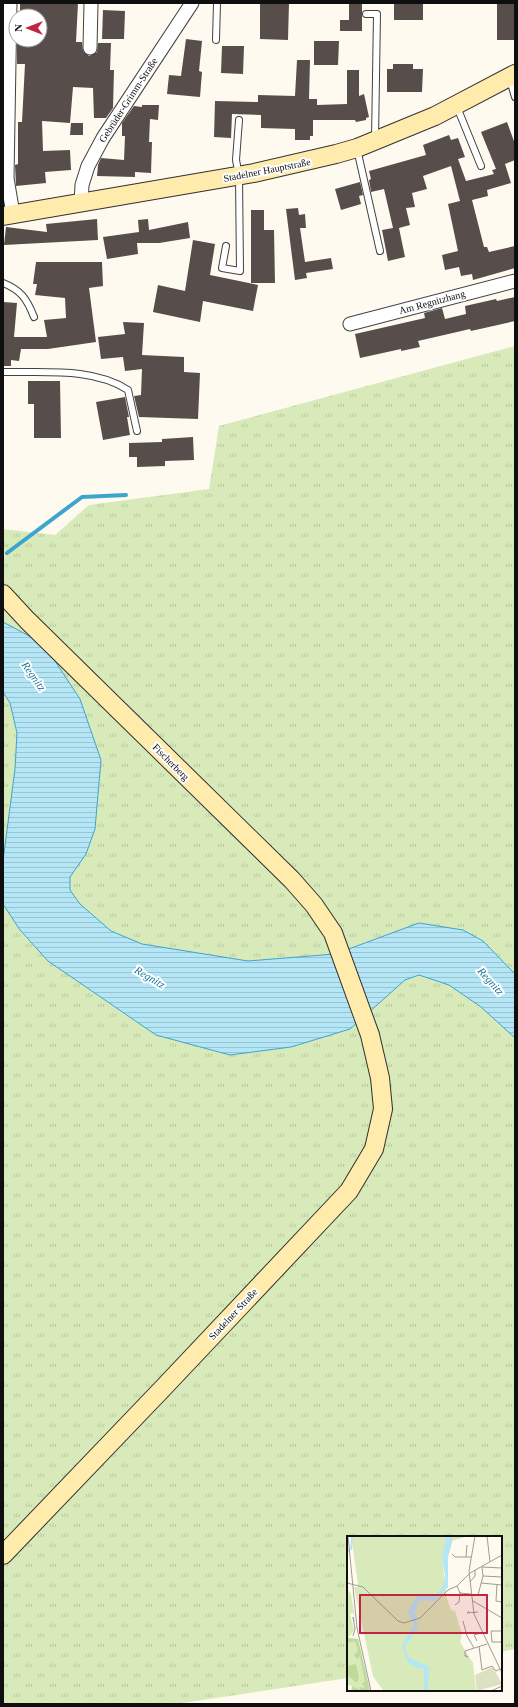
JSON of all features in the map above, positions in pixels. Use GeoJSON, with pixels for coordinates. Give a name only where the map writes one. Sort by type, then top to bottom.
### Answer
{"type":"FeatureCollection","features":[{"type":"Feature","properties":{"kind":"main road","name":"Stadelner Hauptstraße"},"geometry":{"type":"LineString","coordinates":[[8,215],[81,204],[305,163],[357,148],[435,116],[512,76]]}},
{"type":"Feature","properties":{"kind":"main road","name":"Fischerberg"},"geometry":{"type":"LineString","coordinates":[[3,594],[32,626],[292,880],[314,905],[333,934],[370,1035]]}},
{"type":"Feature","properties":{"kind":"main road","name":"Stadelner Straße"},"geometry":{"type":"LineString","coordinates":[[3,1555],[164,1388],[349,1192],[374,1149],[383,1109],[380,1078],[370,1035]]}},
{"type":"Feature","properties":{"kind":"street"},"geometry":{"type":"LineString","coordinates":[[8,215],[5,124],[10,3]]}},
{"type":"Feature","properties":{"kind":"street"},"geometry":{"type":"LineString","coordinates":[[90,48],[91,3]]}},
{"type":"Feature","properties":{"kind":"street","name":"Gebrüder-Grimm-Straße"},"geometry":{"type":"LineString","coordinates":[[81,204],[82,184],[88,166],[103,138],[192,3]]}},
{"type":"Feature","properties":{"kind":"street","name":"Am Regnitzhang"},"geometry":{"type":"LineString","coordinates":[[350,324],[515,281]]}},
{"type":"Feature","properties":{"kind":"lane"},"geometry":{"type":"LineString","coordinates":[[216,40],[217,3]]}},
{"type":"Feature","properties":{"kind":"lane"},"geometry":{"type":"LineString","coordinates":[[366,14],[377,14],[375,140]]}},
{"type":"Feature","properties":{"kind":"lane"},"geometry":{"type":"LineString","coordinates":[[512,76],[515,97]]}},
{"type":"Feature","properties":{"kind":"lane"},"geometry":{"type":"LineString","coordinates":[[456,105],[481,166]]}},
{"type":"Feature","properties":{"kind":"lane"},"geometry":{"type":"LineString","coordinates":[[226,246],[222,268],[240,271],[239,176],[236,160],[239,120]]}},
{"type":"Feature","properties":{"kind":"lane"},"geometry":{"type":"LineString","coordinates":[[357,148],[380,251]]}},
{"type":"Feature","properties":{"kind":"lane"},"geometry":{"type":"LineString","coordinates":[[3,283],[14,287],[28,301],[34,317]]}},
{"type":"Feature","properties":{"kind":"lane"},"geometry":{"type":"LineString","coordinates":[[3,372],[58,373],[101,377],[118,383],[128,390],[137,431]]}},
{"type":"Feature","properties":{"kind":"green space"},"geometry":{"type":"Polygon","coordinates":[[[515,346],[515,1649],[502,1652],[502,1536],[347,1536],[347,1678],[176,1704],[3,1704],[3,529],[55,535],[89,505],[209,489],[219,426],[515,346]]]}},
{"type":"Feature","properties":{"kind":"water","name":"Regnitz"},"geometry":{"type":"Polygon","coordinates":[[[3,622],[33,638],[53,658],[80,699],[101,760],[95,829],[86,854],[70,877],[70,890],[80,904],[111,931],[142,944],[248,961],[335,954],[419,923],[463,930],[483,941],[515,974],[515,1038],[481,1007],[449,985],[419,975],[405,980],[350,1029],[291,1047],[230,1055],[156,1035],[48,961],[20,930],[3,904],[3,861],[15,769],[17,733],[10,703],[3,692],[3,622]]]}},
{"type":"Feature","properties":{"kind":"building"},"geometry":{"type":"Polygon","coordinates":[[[20,3],[78,3],[76,42],[82,42],[83,51],[89,56],[97,52],[98,43],[111,43],[110,70],[114,70],[113,108],[106,118],[94,118],[93,88],[73,87],[70,123],[42,121],[43,151],[70,150],[71,170],[45,172],[46,183],[16,186],[15,165],[18,164],[18,122],[22,122],[25,64],[17,64],[17,48],[48,48],[48,8],[20,8],[20,3]]]}},
{"type":"Feature","properties":{"kind":"building"},"geometry":{"type":"Polygon","coordinates":[[[260,3],[289,3],[288,40],[260,39],[260,3]]]}},
{"type":"Feature","properties":{"kind":"building"},"geometry":{"type":"Polygon","coordinates":[[[349,3],[362,3],[362,31],[340,31],[340,20],[349,20],[349,3]]]}},
{"type":"Feature","properties":{"kind":"building"},"geometry":{"type":"Polygon","coordinates":[[[394,3],[423,3],[423,20],[394,20],[394,3]]]}},
{"type":"Feature","properties":{"kind":"building"},"geometry":{"type":"Polygon","coordinates":[[[497,3],[515,3],[515,40],[497,40],[497,3]]]}},
{"type":"Feature","properties":{"kind":"building"},"geometry":{"type":"Polygon","coordinates":[[[103,10],[125,11],[124,39],[102,39],[103,10]]]}},
{"type":"Feature","properties":{"kind":"building"},"geometry":{"type":"Polygon","coordinates":[[[186,39],[202,41],[199,71],[202,72],[200,97],[167,94],[169,75],[181,76],[186,39]]]}},
{"type":"Feature","properties":{"kind":"building"},"geometry":{"type":"Polygon","coordinates":[[[314,41],[339,41],[338,65],[314,65],[314,41]]]}},
{"type":"Feature","properties":{"kind":"building"},"geometry":{"type":"Polygon","coordinates":[[[222,46],[244,46],[243,74],[221,73],[222,46]]]}},
{"type":"Feature","properties":{"kind":"building"},"geometry":{"type":"Polygon","coordinates":[[[297,60],[310,60],[309,99],[317,99],[317,105],[347,104],[347,70],[359,70],[359,96],[364,94],[369,117],[366,118],[366,120],[356,122],[355,120],[313,120],[313,136],[310,136],[310,140],[295,140],[295,129],[261,128],[261,115],[232,114],[231,138],[214,137],[215,101],[258,102],[258,95],[295,96],[297,60]]]}},
{"type":"Feature","properties":{"kind":"building"},"geometry":{"type":"Polygon","coordinates":[[[393,64],[413,64],[413,69],[423,69],[422,92],[387,92],[387,69],[393,69],[393,64]]]}},
{"type":"Feature","properties":{"kind":"building"},"geometry":{"type":"Polygon","coordinates":[[[142,105],[159,105],[158,120],[150,119],[149,142],[152,142],[151,173],[135,172],[135,177],[97,176],[98,165],[101,158],[124,160],[125,136],[122,136],[122,123],[134,106],[142,107],[142,105]]]}},
{"type":"Feature","properties":{"kind":"building"},"geometry":{"type":"Polygon","coordinates":[[[507,122],[515,144],[515,160],[505,164],[511,183],[487,190],[488,196],[472,200],[484,247],[487,247],[489,252],[515,246],[515,268],[473,280],[472,274],[461,276],[459,267],[445,270],[442,255],[458,251],[448,204],[460,201],[451,166],[423,176],[427,189],[412,193],[415,207],[406,208],[410,225],[399,228],[405,257],[388,261],[382,230],[393,228],[384,189],[371,192],[369,180],[371,179],[369,171],[426,155],[423,145],[449,135],[451,140],[458,138],[465,157],[458,159],[466,181],[494,174],[492,170],[496,169],[481,132],[507,122]]]}},
{"type":"Feature","properties":{"kind":"building"},"geometry":{"type":"Polygon","coordinates":[[[71,123],[83,123],[83,135],[70,135],[71,123]]]}},
{"type":"Feature","properties":{"kind":"building"},"geometry":{"type":"Polygon","coordinates":[[[360,182],[363,195],[359,196],[361,204],[341,210],[335,189],[360,182]]]}},
{"type":"Feature","properties":{"kind":"building"},"geometry":{"type":"Polygon","coordinates":[[[298,208],[299,215],[305,214],[306,228],[300,228],[305,262],[331,258],[333,269],[306,273],[307,278],[295,280],[286,209],[298,208]]]}},
{"type":"Feature","properties":{"kind":"building"},"geometry":{"type":"Polygon","coordinates":[[[251,210],[264,210],[264,230],[274,230],[275,283],[251,283],[251,210]]]}},
{"type":"Feature","properties":{"kind":"building"},"geometry":{"type":"Polygon","coordinates":[[[97,219],[98,240],[4,245],[6,227],[47,232],[46,224],[97,219]]]}},
{"type":"Feature","properties":{"kind":"building"},"geometry":{"type":"Polygon","coordinates":[[[148,219],[149,230],[188,222],[190,238],[159,243],[137,243],[138,254],[107,259],[103,237],[139,232],[138,220],[148,219]]]}},
{"type":"Feature","properties":{"kind":"building"},"geometry":{"type":"Polygon","coordinates":[[[193,240],[215,244],[210,275],[258,285],[253,311],[203,301],[200,322],[153,312],[158,285],[185,291],[193,240]]]}},
{"type":"Feature","properties":{"kind":"building"},"geometry":{"type":"Polygon","coordinates":[[[36,262],[102,262],[103,286],[89,288],[96,342],[48,349],[21,349],[19,361],[11,360],[11,366],[3,366],[3,302],[17,303],[14,337],[47,337],[44,320],[66,318],[65,298],[35,295],[37,284],[33,284],[36,262]]]}},
{"type":"Feature","properties":{"kind":"building"},"geometry":{"type":"Polygon","coordinates":[[[515,297],[515,321],[471,331],[470,329],[418,341],[420,347],[401,351],[401,349],[360,358],[355,334],[425,318],[424,313],[442,308],[445,319],[466,314],[465,306],[496,299],[497,301],[515,297]]]}},
{"type":"Feature","properties":{"kind":"building"},"geometry":{"type":"Polygon","coordinates":[[[123,322],[144,323],[142,355],[184,357],[184,372],[200,373],[198,419],[139,417],[134,396],[141,395],[142,369],[125,371],[123,357],[101,359],[98,337],[125,334],[123,322]]]}},
{"type":"Feature","properties":{"kind":"building"},"geometry":{"type":"Polygon","coordinates":[[[28,381],[60,381],[61,438],[34,438],[34,404],[28,404],[28,381]]]}},
{"type":"Feature","properties":{"kind":"building"},"geometry":{"type":"Polygon","coordinates":[[[125,397],[129,417],[127,417],[130,435],[103,440],[96,402],[125,397]]]}},
{"type":"Feature","properties":{"kind":"building"},"geometry":{"type":"Polygon","coordinates":[[[193,437],[194,460],[165,461],[165,466],[137,467],[137,457],[129,457],[129,443],[162,442],[162,439],[193,437]]]}},
{"type":"Feature","properties":{"kind":"waterway"},"geometry":{"type":"LineString","coordinates":[[7,553],[82,497],[126,495]]}}]}
